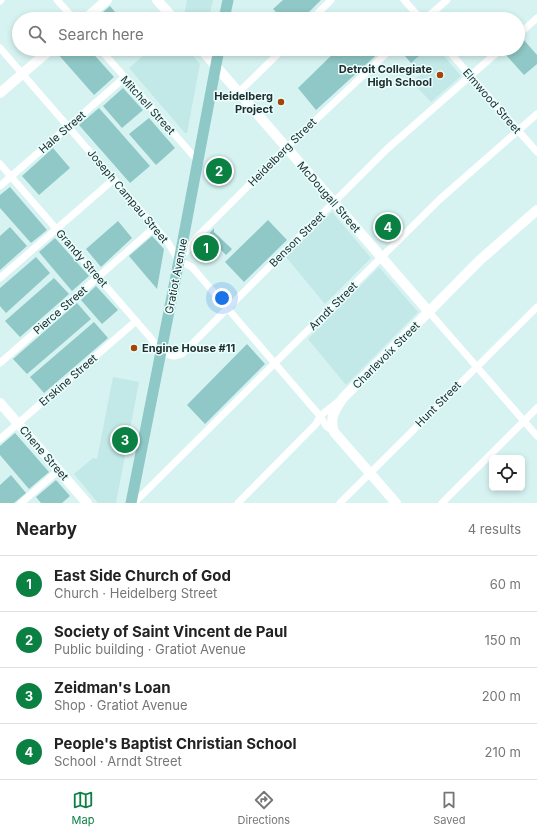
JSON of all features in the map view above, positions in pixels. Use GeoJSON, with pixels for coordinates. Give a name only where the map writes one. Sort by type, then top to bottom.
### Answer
{"type":"FeatureCollection","features":[{"type":"Feature","properties":{"kind":"main road"},"geometry":{"type":"LineString","coordinates":[[225,12],[228,0]]}},
{"type":"Feature","properties":{"kind":"main road","name":"Gratiot Avenue"},"geometry":{"type":"LineString","coordinates":[[133,503],[162,353],[174,278],[179,261],[218,56]]}},
{"type":"Feature","properties":{"kind":"street"},"geometry":{"type":"LineString","coordinates":[[57,0],[68,12]]}},
{"type":"Feature","properties":{"kind":"street"},"geometry":{"type":"LineString","coordinates":[[93,12],[107,0]]}},
{"type":"Feature","properties":{"kind":"street"},"geometry":{"type":"LineString","coordinates":[[157,0],[168,12]]}},
{"type":"Feature","properties":{"kind":"street"},"geometry":{"type":"LineString","coordinates":[[319,12],[331,0]]}},
{"type":"Feature","properties":{"kind":"street"},"geometry":{"type":"LineString","coordinates":[[404,0],[415,12]]}},
{"type":"Feature","properties":{"kind":"street"},"geometry":{"type":"LineString","coordinates":[[433,12],[447,0]]}},
{"type":"Feature","properties":{"kind":"street"},"geometry":{"type":"LineString","coordinates":[[525,28],[537,18]]}},
{"type":"Feature","properties":{"kind":"street","name":"Joseph Campau Street"},"geometry":{"type":"LineString","coordinates":[[0,48],[168,241],[179,261],[192,267],[320,416],[326,426],[334,432],[396,503]]}},
{"type":"Feature","properties":{"kind":"street"},"geometry":{"type":"LineString","coordinates":[[0,93],[42,56]]}},
{"type":"Feature","properties":{"kind":"street","name":"Mitchell Street"},"geometry":{"type":"LineString","coordinates":[[106,56],[197,160]]}},
{"type":"Feature","properties":{"kind":"street","name":"McDougall Street"},"geometry":{"type":"LineString","coordinates":[[207,56],[537,436]]}},
{"type":"Feature","properties":{"kind":"street"},"geometry":{"type":"LineString","coordinates":[[238,93],[276,56]]}},
{"type":"Feature","properties":{"kind":"street","name":"Heidelberg Street"},"geometry":{"type":"LineString","coordinates":[[179,261],[197,237],[286,148],[384,56]]}},
{"type":"Feature","properties":{"kind":"street","name":"Elmwood Street"},"geometry":{"type":"LineString","coordinates":[[453,56],[537,152]]}},
{"type":"Feature","properties":{"kind":"street","name":"Benson Street"},"geometry":{"type":"LineString","coordinates":[[162,353],[174,356],[182,354],[387,149],[493,56]]}},
{"type":"Feature","properties":{"kind":"street","name":"Hale Street"},"geometry":{"type":"LineString","coordinates":[[0,186],[124,78]]}},
{"type":"Feature","properties":{"kind":"street","name":"Arndt Street"},"geometry":{"type":"LineString","coordinates":[[133,503],[439,200],[537,114]]}},
{"type":"Feature","properties":{"kind":"street","name":"Grandy Street"},"geometry":{"type":"LineString","coordinates":[[0,164],[98,276],[162,353]]}},
{"type":"Feature","properties":{"kind":"street"},"geometry":{"type":"LineString","coordinates":[[0,278],[114,179]]}},
{"type":"Feature","properties":{"kind":"street","name":"Charlevoix Street"},"geometry":{"type":"LineString","coordinates":[[238,503],[316,424],[320,416],[343,398],[480,260],[537,210]]}},
{"type":"Feature","properties":{"kind":"street","name":"Pierce Street"},"geometry":{"type":"LineString","coordinates":[[0,363],[155,227]]}},
{"type":"Feature","properties":{"kind":"street","name":"Hunt Street"},"geometry":{"type":"LineString","coordinates":[[340,503],[537,306]]}},
{"type":"Feature","properties":{"kind":"street","name":"Erskine Street"},"geometry":{"type":"LineString","coordinates":[[0,439],[136,321]]}},
{"type":"Feature","properties":{"kind":"street"},"geometry":{"type":"LineString","coordinates":[[334,432],[332,417],[343,398]]}},
{"type":"Feature","properties":{"kind":"street","name":"Chene Street"},"geometry":{"type":"LineString","coordinates":[[0,403],[87,503]]}},
{"type":"Feature","properties":{"kind":"street"},"geometry":{"type":"LineString","coordinates":[[442,503],[537,408]]}},
{"type":"Feature","properties":{"kind":"street"},"geometry":{"type":"LineString","coordinates":[[21,503],[59,470]]}},
{"type":"Feature","properties":{"kind":"shaded area"},"geometry":{"type":"Polygon","coordinates":[[[187,0],[213,0],[210,12],[185,12],[187,0]]]}},
{"type":"Feature","properties":{"kind":"shaded area"},"geometry":{"type":"Polygon","coordinates":[[[283,0],[321,0],[309,12],[276,12],[273,9],[283,0]]]}},
{"type":"Feature","properties":{"kind":"shaded area"},"geometry":{"type":"Polygon","coordinates":[[[110,6],[115,12],[103,12],[110,6]]]}},
{"type":"Feature","properties":{"kind":"shaded area"},"geometry":{"type":"Polygon","coordinates":[[[525,41],[537,55],[537,64],[524,75],[507,56],[525,56],[525,41]]]}},
{"type":"Feature","properties":{"kind":"shaded area"},"geometry":{"type":"Polygon","coordinates":[[[60,56],[95,56],[114,77],[94,95],[60,56]]]}},
{"type":"Feature","properties":{"kind":"shaded area"},"geometry":{"type":"Polygon","coordinates":[[[143,56],[193,56],[200,64],[187,133],[185,133],[129,68],[143,56]]]}},
{"type":"Feature","properties":{"kind":"shaded area"},"geometry":{"type":"Polygon","coordinates":[[[331,56],[375,56],[316,110],[298,88],[331,56]]]}},
{"type":"Feature","properties":{"kind":"shaded area"},"geometry":{"type":"Polygon","coordinates":[[[405,56],[419,56],[411,63],[405,56]]]}},
{"type":"Feature","properties":{"kind":"shaded area","name":"Detroit Collegiate High School"},"geometry":{"type":"Polygon","coordinates":[[[419,56],[444,56],[461,76],[431,102],[412,82],[421,74],[411,63],[419,56]]]}},
{"type":"Feature","properties":{"kind":"shaded area"},"geometry":{"type":"Polygon","coordinates":[[[123,88],[143,110],[122,128],[103,106],[123,88]]]}},
{"type":"Feature","properties":{"kind":"shaded area"},"geometry":{"type":"Polygon","coordinates":[[[99,108],[150,166],[130,183],[79,125],[99,108]]]}},
{"type":"Feature","properties":{"kind":"shaded area"},"geometry":{"type":"Polygon","coordinates":[[[149,118],[175,148],[156,165],[129,134],[149,118]]]}},
{"type":"Feature","properties":{"kind":"shaded area"},"geometry":{"type":"Polygon","coordinates":[[[53,148],[70,168],[39,195],[22,176],[53,148]]]}},
{"type":"Feature","properties":{"kind":"shaded area"},"geometry":{"type":"Polygon","coordinates":[[[10,187],[47,230],[31,243],[0,208],[0,195],[10,187]]]}},
{"type":"Feature","properties":{"kind":"shaded area"},"geometry":{"type":"Polygon","coordinates":[[[332,212],[371,258],[325,304],[286,257],[332,212]]]}},
{"type":"Feature","properties":{"kind":"shaded area"},"geometry":{"type":"Polygon","coordinates":[[[268,220],[287,240],[244,282],[225,262],[268,220]]]}},
{"type":"Feature","properties":{"kind":"shaded area"},"geometry":{"type":"Polygon","coordinates":[[[118,221],[132,238],[101,267],[86,249],[118,221]]]}},
{"type":"Feature","properties":{"kind":"shaded area"},"geometry":{"type":"Polygon","coordinates":[[[10,227],[27,246],[0,270],[0,236],[10,227]]]}},
{"type":"Feature","properties":{"kind":"shaded area"},"geometry":{"type":"Polygon","coordinates":[[[214,228],[214,232],[232,249],[226,255],[207,236],[214,228]]]}},
{"type":"Feature","properties":{"kind":"shaded area"},"geometry":{"type":"Polygon","coordinates":[[[152,236],[164,249],[157,289],[129,256],[152,236]]]}},
{"type":"Feature","properties":{"kind":"shaded area"},"geometry":{"type":"Polygon","coordinates":[[[55,238],[89,276],[72,291],[39,252],[55,238]]]}},
{"type":"Feature","properties":{"kind":"shaded area"},"geometry":{"type":"Polygon","coordinates":[[[36,257],[50,273],[6,313],[0,306],[0,288],[36,257]]]}},
{"type":"Feature","properties":{"kind":"shaded area"},"geometry":{"type":"Polygon","coordinates":[[[379,267],[418,312],[346,385],[308,339],[379,267]]]}},
{"type":"Feature","properties":{"kind":"shaded area"},"geometry":{"type":"Polygon","coordinates":[[[54,278],[69,294],[20,337],[5,321],[54,278]]]}},
{"type":"Feature","properties":{"kind":"shaded area"},"geometry":{"type":"Polygon","coordinates":[[[96,286],[118,310],[102,324],[81,300],[96,286]]]}},
{"type":"Feature","properties":{"kind":"shaded area"},"geometry":{"type":"Polygon","coordinates":[[[77,303],[91,319],[27,374],[13,359],[77,303]]]}},
{"type":"Feature","properties":{"kind":"shaded area"},"geometry":{"type":"Polygon","coordinates":[[[94,322],[108,338],[44,393],[30,377],[94,322]]]}},
{"type":"Feature","properties":{"kind":"shaded area"},"geometry":{"type":"Polygon","coordinates":[[[247,344],[265,364],[205,424],[187,405],[247,344]]]}},
{"type":"Feature","properties":{"kind":"shaded area"},"geometry":{"type":"Polygon","coordinates":[[[113,377],[139,382],[116,503],[98,503],[74,474],[93,458],[97,459],[113,377]]]}},
{"type":"Feature","properties":{"kind":"shaded area"},"geometry":{"type":"Polygon","coordinates":[[[15,433],[49,472],[29,489],[0,455],[0,446],[15,433]]]}},
{"type":"Feature","properties":{"kind":"shaded area"},"geometry":{"type":"Polygon","coordinates":[[[11,475],[26,493],[14,503],[0,503],[0,485],[11,475]]]}},
{"type":"Feature","properties":{"kind":"shaded area"},"geometry":{"type":"Polygon","coordinates":[[[56,480],[70,496],[62,503],[41,503],[36,497],[56,480]]]}},
{"type":"Feature","properties":{"kind":"place","name":"Detroit Collegiate High School"},"geometry":{"type":"Point","coordinates":[440,75]}},
{"type":"Feature","properties":{"kind":"place","name":"Heidelberg Project"},"geometry":{"type":"Point","coordinates":[281,102]}},
{"type":"Feature","properties":{"kind":"place","name":"Society of Saint Vincent de Paul"},"geometry":{"type":"Point","coordinates":[219,171]}},
{"type":"Feature","properties":{"kind":"place","name":"People's Baptist Christian School"},"geometry":{"type":"Point","coordinates":[388,227]}},
{"type":"Feature","properties":{"kind":"place","name":"East Side Church of God"},"geometry":{"type":"Point","coordinates":[206,248]}},
{"type":"Feature","properties":{"kind":"place","name":"Engine House #11"},"geometry":{"type":"Point","coordinates":[134,348]}},
{"type":"Feature","properties":{"kind":"place","name":"Zeidman's Loan"},"geometry":{"type":"Point","coordinates":[125,440]}}]}
